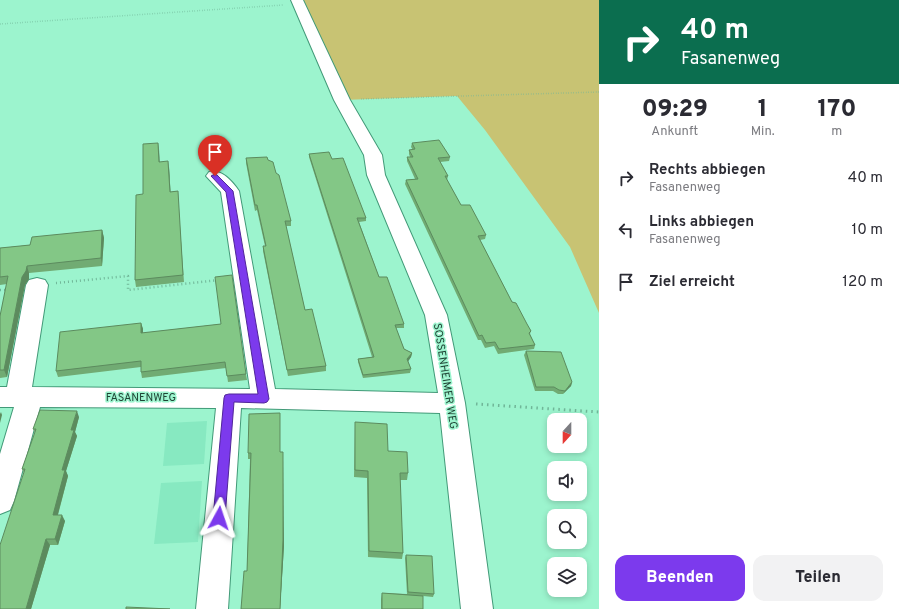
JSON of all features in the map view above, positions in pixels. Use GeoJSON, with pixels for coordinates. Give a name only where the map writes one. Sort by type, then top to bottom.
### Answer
{"type":"FeatureCollection","features":[{"type":"Feature","properties":{"kind":"street"},"geometry":{"type":"LineString","coordinates":[[298,2],[342,100]]}},
{"type":"Feature","properties":{"kind":"street","name":"SOSSENHEIMER WEG"},"geometry":{"type":"LineString","coordinates":[[342,100],[373,155],[376,175],[436,315],[452,403],[477,609]]}},
{"type":"Feature","properties":{"kind":"street"},"geometry":{"type":"LineString","coordinates":[[215,176],[230,191],[264,399]]}},
{"type":"Feature","properties":{"kind":"street"},"geometry":{"type":"LineString","coordinates":[[0,502],[16,397],[37,285]]}},
{"type":"Feature","properties":{"kind":"street","name":"FASANENWEG"},"geometry":{"type":"LineString","coordinates":[[16,397],[229,398],[452,403]]}},
{"type":"Feature","properties":{"kind":"street"},"geometry":{"type":"LineString","coordinates":[[212,609],[229,398]]}},
{"type":"Feature","properties":{"kind":"path"},"geometry":{"type":"LineString","coordinates":[[0,24],[298,2]]}},
{"type":"Feature","properties":{"kind":"path"},"geometry":{"type":"LineString","coordinates":[[342,100],[599,92]]}},
{"type":"Feature","properties":{"kind":"path"},"geometry":{"type":"LineString","coordinates":[[37,285],[128,276],[128,290],[244,278]]}},
{"type":"Feature","properties":{"kind":"path"},"geometry":{"type":"LineString","coordinates":[[452,403],[599,412]]}},
{"type":"Feature","properties":{"kind":"shaded area"},"geometry":{"type":"Polygon","coordinates":[[[297,0],[599,0],[599,313],[570,247],[485,130],[457,96],[342,100],[297,0]]]}},
{"type":"Feature","properties":{"kind":"shaded area"},"geometry":{"type":"Polygon","coordinates":[[[207,421],[204,464],[163,466],[167,423],[207,421]]]}},
{"type":"Feature","properties":{"kind":"shaded area"},"geometry":{"type":"Polygon","coordinates":[[[202,481],[198,542],[154,544],[161,483],[202,481]]]}},
{"type":"Feature","properties":{"kind":"building"},"geometry":{"type":"Polygon","coordinates":[[[439,140],[450,157],[438,158],[448,176],[445,176],[461,205],[470,205],[486,235],[478,236],[512,302],[516,303],[531,331],[529,333],[535,345],[499,349],[495,342],[486,343],[482,335],[479,336],[406,180],[418,179],[407,157],[413,157],[409,150],[415,149],[412,143],[439,140]]]}},
{"type":"Feature","properties":{"kind":"building"},"geometry":{"type":"Polygon","coordinates":[[[158,143],[159,162],[168,161],[170,192],[178,191],[183,275],[135,280],[136,195],[143,194],[143,144],[158,143]]]}},
{"type":"Feature","properties":{"kind":"building"},"geometry":{"type":"Polygon","coordinates":[[[329,152],[332,159],[343,158],[366,218],[357,218],[379,277],[387,277],[404,324],[395,325],[404,349],[412,353],[407,359],[411,369],[363,375],[358,359],[374,357],[309,154],[329,152]]]}},
{"type":"Feature","properties":{"kind":"building"},"geometry":{"type":"Polygon","coordinates":[[[267,157],[268,160],[273,162],[276,173],[279,175],[291,221],[285,221],[305,310],[312,309],[326,366],[287,370],[263,246],[266,246],[257,205],[255,205],[246,158],[267,157]]]}},
{"type":"Feature","properties":{"kind":"building"},"geometry":{"type":"Polygon","coordinates":[[[102,230],[101,258],[27,266],[22,277],[4,370],[0,370],[0,316],[8,276],[0,277],[0,248],[30,245],[32,237],[102,230]]]}},
{"type":"Feature","properties":{"kind":"building"},"geometry":{"type":"Polygon","coordinates":[[[232,275],[246,374],[227,376],[225,362],[141,372],[141,361],[56,371],[60,332],[141,323],[141,333],[221,324],[215,277],[232,275]]]}},
{"type":"Feature","properties":{"kind":"building"},"geometry":{"type":"Polygon","coordinates":[[[526,351],[561,352],[572,382],[565,391],[554,387],[536,387],[526,351]]]}},
{"type":"Feature","properties":{"kind":"building"},"geometry":{"type":"Polygon","coordinates":[[[40,410],[77,411],[71,430],[74,430],[62,470],[65,470],[53,515],[62,515],[55,539],[46,539],[26,609],[0,609],[0,545],[25,469],[22,469],[36,429],[33,429],[40,410]]]}},
{"type":"Feature","properties":{"kind":"building"},"geometry":{"type":"Polygon","coordinates":[[[280,413],[280,452],[283,452],[283,540],[280,609],[241,609],[244,571],[247,571],[251,453],[248,453],[249,414],[280,413]]]}},
{"type":"Feature","properties":{"kind":"building"},"geometry":{"type":"Polygon","coordinates":[[[355,422],[387,424],[388,451],[407,452],[408,473],[400,473],[403,553],[369,551],[368,471],[355,470],[355,422]]]}},
{"type":"Feature","properties":{"kind":"building"},"geometry":{"type":"Polygon","coordinates":[[[406,555],[432,556],[434,594],[408,592],[406,555]]]}},
{"type":"Feature","properties":{"kind":"building"},"geometry":{"type":"Polygon","coordinates":[[[382,593],[423,596],[423,609],[382,609],[382,593]]]}},
{"type":"Feature","properties":{"kind":"building"},"geometry":{"type":"Polygon","coordinates":[[[126,607],[170,609],[126,609],[126,607]]]}},
{"type":"Feature","properties":{"kind":"route"},"geometry":{"type":"LineString","coordinates":[[215,176],[230,191],[234,226],[264,399],[229,398],[219,518]]}}]}
